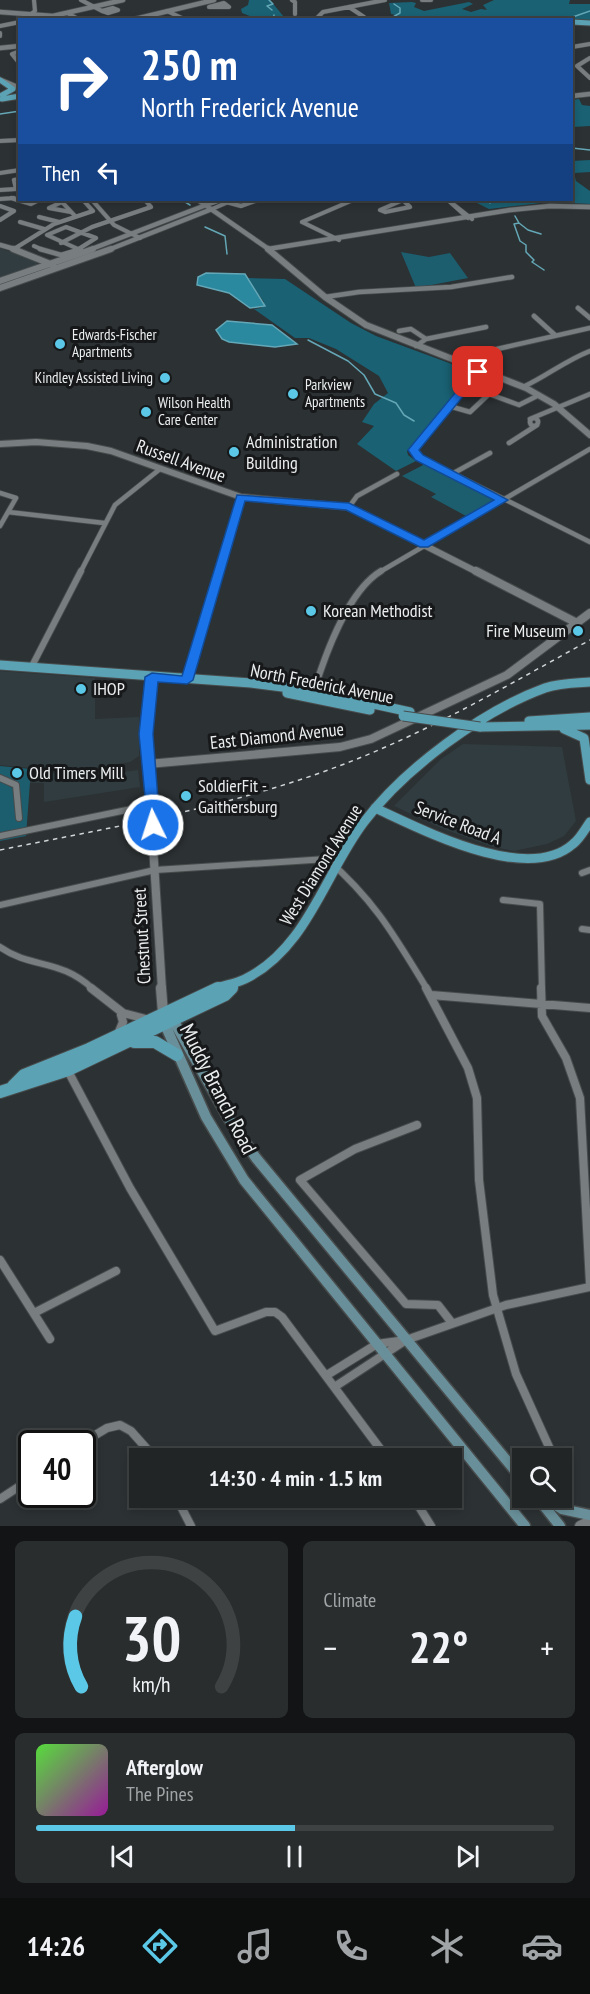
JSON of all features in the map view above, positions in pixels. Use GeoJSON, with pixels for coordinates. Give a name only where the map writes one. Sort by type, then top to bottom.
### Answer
{"type":"FeatureCollection","features":[{"type":"Feature","properties":{"kind":"main road"},"geometry":{"type":"LineString","coordinates":[[573,24],[590,24]]}},
{"type":"Feature","properties":{"kind":"main road"},"geometry":{"type":"LineString","coordinates":[[0,80],[13,89],[0,97]]}},
{"type":"Feature","properties":{"kind":"main road"},"geometry":{"type":"LineString","coordinates":[[0,97],[18,92]]}},
{"type":"Feature","properties":{"kind":"main road","name":"North Frederick Avenue"},"geometry":{"type":"LineString","coordinates":[[0,665],[251,683],[314,691],[407,714]]}},
{"type":"Feature","properties":{"kind":"main road","name":"West Diamond Avenue"},"geometry":{"type":"LineString","coordinates":[[121,1039],[149,1020],[175,1019],[225,995],[234,986],[264,968],[290,944],[335,866],[375,808],[441,750],[492,716],[545,688],[590,682]]}},
{"type":"Feature","properties":{"kind":"main road","name":"North Frederick Avenue"},"geometry":{"type":"LineString","coordinates":[[235,683],[247,688],[407,714]]}},
{"type":"Feature","properties":{"kind":"main road"},"geometry":{"type":"LineString","coordinates":[[407,714],[452,719],[521,721],[590,717]]}},
{"type":"Feature","properties":{"kind":"main road"},"geometry":{"type":"LineString","coordinates":[[407,714],[480,727],[590,725]]}},
{"type":"Feature","properties":{"kind":"main road"},"geometry":{"type":"LineString","coordinates":[[553,726],[580,734],[586,747],[590,780]]}},
{"type":"Feature","properties":{"kind":"main road"},"geometry":{"type":"LineString","coordinates":[[586,747],[590,736]]}},
{"type":"Feature","properties":{"kind":"main road","name":"Service Road A"},"geometry":{"type":"LineString","coordinates":[[375,808],[476,850],[503,857],[525,859],[552,854],[578,839],[590,822]]}},
{"type":"Feature","properties":{"kind":"main road","name":"West Diamond Avenue"},"geometry":{"type":"LineString","coordinates":[[0,1092],[13,1086],[33,1083],[65,1065],[163,1019],[217,988],[234,986]]}},
{"type":"Feature","properties":{"kind":"main road","name":"Muddy Branch Road"},"geometry":{"type":"LineString","coordinates":[[163,1019],[206,1117],[244,1180],[525,1526]]}},
{"type":"Feature","properties":{"kind":"main road","name":"Muddy Branch Road"},"geometry":{"type":"LineString","coordinates":[[175,1019],[238,1134],[512,1467]]}},
{"type":"Feature","properties":{"kind":"main road"},"geometry":{"type":"LineString","coordinates":[[121,1039],[155,1042],[177,1055]]}},
{"type":"Feature","properties":{"kind":"main road"},"geometry":{"type":"LineString","coordinates":[[546,1508],[560,1526]]}},
{"type":"Feature","properties":{"kind":"main road"},"geometry":{"type":"LineString","coordinates":[[560,1508],[590,1515]]}},
{"type":"Feature","properties":{"kind":"street"},"geometry":{"type":"LineString","coordinates":[[26,18],[35,10],[33,0]]}},
{"type":"Feature","properties":{"kind":"street"},"geometry":{"type":"LineString","coordinates":[[81,0],[102,11]]}},
{"type":"Feature","properties":{"kind":"street"},"geometry":{"type":"LineString","coordinates":[[0,12],[28,16],[69,14],[123,0]]}},
{"type":"Feature","properties":{"kind":"street"},"geometry":{"type":"LineString","coordinates":[[292,0],[295,2],[295,14]]}},
{"type":"Feature","properties":{"kind":"street"},"geometry":{"type":"LineString","coordinates":[[317,18],[319,15],[349,7],[385,0]]}},
{"type":"Feature","properties":{"kind":"street"},"geometry":{"type":"LineString","coordinates":[[417,0],[428,2],[431,0]]}},
{"type":"Feature","properties":{"kind":"street"},"geometry":{"type":"LineString","coordinates":[[138,18],[206,1],[225,3],[229,7],[209,8],[213,2]]}},
{"type":"Feature","properties":{"kind":"street"},"geometry":{"type":"LineString","coordinates":[[349,7],[365,18]]}},
{"type":"Feature","properties":{"kind":"street"},"geometry":{"type":"LineString","coordinates":[[167,10],[182,18]]}},
{"type":"Feature","properties":{"kind":"street"},"geometry":{"type":"LineString","coordinates":[[69,14],[76,18]]}},
{"type":"Feature","properties":{"kind":"street"},"geometry":{"type":"LineString","coordinates":[[319,15],[324,18]]}},
{"type":"Feature","properties":{"kind":"street"},"geometry":{"type":"LineString","coordinates":[[0,26],[18,22]]}},
{"type":"Feature","properties":{"kind":"street"},"geometry":{"type":"LineString","coordinates":[[573,47],[590,44]]}},
{"type":"Feature","properties":{"kind":"street"},"geometry":{"type":"LineString","coordinates":[[0,48],[18,46]]}},
{"type":"Feature","properties":{"kind":"street"},"geometry":{"type":"LineString","coordinates":[[579,71],[579,63],[590,58]]}},
{"type":"Feature","properties":{"kind":"street"},"geometry":{"type":"LineString","coordinates":[[573,72],[579,71],[590,78]]}},
{"type":"Feature","properties":{"kind":"street"},"geometry":{"type":"LineString","coordinates":[[0,80],[18,91]]}},
{"type":"Feature","properties":{"kind":"street"},"geometry":{"type":"LineString","coordinates":[[573,97],[590,95]]}},
{"type":"Feature","properties":{"kind":"street"},"geometry":{"type":"LineString","coordinates":[[0,141],[18,140]]}},
{"type":"Feature","properties":{"kind":"street"},"geometry":{"type":"LineString","coordinates":[[0,173],[18,170]]}},
{"type":"Feature","properties":{"kind":"street"},"geometry":{"type":"LineString","coordinates":[[0,190],[16,189],[14,180],[18,179]]}},
{"type":"Feature","properties":{"kind":"street"},"geometry":{"type":"LineString","coordinates":[[0,199],[18,197]]}},
{"type":"Feature","properties":{"kind":"street"},"geometry":{"type":"LineString","coordinates":[[12,198],[18,200]]}},
{"type":"Feature","properties":{"kind":"street"},"geometry":{"type":"LineString","coordinates":[[22,201],[31,204],[37,201]]}},
{"type":"Feature","properties":{"kind":"street"},"geometry":{"type":"LineString","coordinates":[[14,249],[44,229],[93,211],[84,201]]}},
{"type":"Feature","properties":{"kind":"street"},"geometry":{"type":"LineString","coordinates":[[93,201],[112,222],[140,238]]}},
{"type":"Feature","properties":{"kind":"street"},"geometry":{"type":"LineString","coordinates":[[61,243],[82,232],[151,207],[146,201]]}},
{"type":"Feature","properties":{"kind":"street"},"geometry":{"type":"LineString","coordinates":[[200,201],[214,207],[325,297],[366,325],[523,387],[555,405],[590,435]]}},
{"type":"Feature","properties":{"kind":"street"},"geometry":{"type":"LineString","coordinates":[[0,283],[59,269],[140,238],[224,201]]}},
{"type":"Feature","properties":{"kind":"street"},"geometry":{"type":"LineString","coordinates":[[0,283],[206,205],[224,201],[241,206],[255,201]]}},
{"type":"Feature","properties":{"kind":"street"},"geometry":{"type":"LineString","coordinates":[[337,238],[302,222],[346,201]]}},
{"type":"Feature","properties":{"kind":"street"},"geometry":{"type":"LineString","coordinates":[[401,201],[380,210],[385,212],[410,207],[404,201]]}},
{"type":"Feature","properties":{"kind":"street"},"geometry":{"type":"LineString","coordinates":[[449,201],[449,204],[469,217]]}},
{"type":"Feature","properties":{"kind":"street"},"geometry":{"type":"LineString","coordinates":[[71,212],[65,213],[49,208],[60,202],[71,212],[75,216]]}},
{"type":"Feature","properties":{"kind":"street"},"geometry":{"type":"LineString","coordinates":[[271,251],[337,238],[550,205],[590,207]]}},
{"type":"Feature","properties":{"kind":"street"},"geometry":{"type":"LineString","coordinates":[[0,206],[14,211],[0,220]]}},
{"type":"Feature","properties":{"kind":"street"},"geometry":{"type":"LineString","coordinates":[[39,217],[59,222]]}},
{"type":"Feature","properties":{"kind":"street"},"geometry":{"type":"LineString","coordinates":[[20,222],[44,229]]}},
{"type":"Feature","properties":{"kind":"street"},"geometry":{"type":"LineString","coordinates":[[34,246],[59,256],[78,249],[97,239],[63,227],[47,235],[78,249]]}},
{"type":"Feature","properties":{"kind":"street"},"geometry":{"type":"LineString","coordinates":[[0,245],[59,269]]}},
{"type":"Feature","properties":{"kind":"street"},"geometry":{"type":"LineString","coordinates":[[325,297],[366,289],[413,290],[477,284],[512,277]]}},
{"type":"Feature","properties":{"kind":"street"},"geometry":{"type":"LineString","coordinates":[[578,308],[590,318]]}},
{"type":"Feature","properties":{"kind":"street"},"geometry":{"type":"LineString","coordinates":[[534,316],[555,335]]}},
{"type":"Feature","properties":{"kind":"street"},"geometry":{"type":"LineString","coordinates":[[416,346],[426,339],[486,327]]}},
{"type":"Feature","properties":{"kind":"street"},"geometry":{"type":"LineString","coordinates":[[399,331],[411,328],[426,339]]}},
{"type":"Feature","properties":{"kind":"street"},"geometry":{"type":"LineString","coordinates":[[453,359],[590,328]]}},
{"type":"Feature","properties":{"kind":"street"},"geometry":{"type":"LineString","coordinates":[[523,387],[554,372],[566,360],[590,351]]}},
{"type":"Feature","properties":{"kind":"street"},"geometry":{"type":"LineString","coordinates":[[483,370],[478,372],[414,450],[419,457],[590,542]]}},
{"type":"Feature","properties":{"kind":"street"},"geometry":{"type":"LineString","coordinates":[[450,406],[470,412],[489,394],[519,405],[539,395]]}},
{"type":"Feature","properties":{"kind":"street"},"geometry":{"type":"LineString","coordinates":[[509,443],[537,425],[529,423],[530,419],[555,405],[590,394]]}},
{"type":"Feature","properties":{"kind":"street","name":"Russell Avenue"},"geometry":{"type":"LineString","coordinates":[[0,444],[36,442],[87,446],[241,497],[349,507],[577,623]]}},
{"type":"Feature","properties":{"kind":"street"},"geometry":{"type":"LineString","coordinates":[[314,691],[320,670],[362,588],[379,572],[590,449]]}},
{"type":"Feature","properties":{"kind":"street"},"geometry":{"type":"LineString","coordinates":[[452,474],[490,453]]}},
{"type":"Feature","properties":{"kind":"street"},"geometry":{"type":"LineString","coordinates":[[32,666],[104,523],[119,501],[160,469]]}},
{"type":"Feature","properties":{"kind":"street"},"geometry":{"type":"LineString","coordinates":[[349,507],[357,496],[397,474]]}},
{"type":"Feature","properties":{"kind":"street"},"geometry":{"type":"LineString","coordinates":[[0,493],[16,498],[0,526]]}},
{"type":"Feature","properties":{"kind":"street"},"geometry":{"type":"LineString","coordinates":[[187,680],[241,497]]}},
{"type":"Feature","properties":{"kind":"street"},"geometry":{"type":"LineString","coordinates":[[8,512],[104,523]]}},
{"type":"Feature","properties":{"kind":"street","name":"East Diamond Avenue"},"geometry":{"type":"LineString","coordinates":[[148,764],[340,747],[371,739],[422,717],[507,675],[590,613]]}},
{"type":"Feature","properties":{"kind":"street","name":"Chestnut Street"},"geometry":{"type":"LineString","coordinates":[[152,677],[146,725],[163,1019]]}},
{"type":"Feature","properties":{"kind":"street"},"geometry":{"type":"LineString","coordinates":[[0,778],[16,785],[19,818]]}},
{"type":"Feature","properties":{"kind":"street"},"geometry":{"type":"LineString","coordinates":[[0,836],[152,805]]}},
{"type":"Feature","properties":{"kind":"street"},"geometry":{"type":"LineString","coordinates":[[0,905],[155,870],[315,858],[327,859],[335,866],[382,915],[431,995],[475,1085],[484,1230],[496,1308],[516,1374],[549,1448]]}},
{"type":"Feature","properties":{"kind":"street"},"geometry":{"type":"LineString","coordinates":[[582,873],[590,870]]}},
{"type":"Feature","properties":{"kind":"street"},"geometry":{"type":"LineString","coordinates":[[327,1375],[377,1344],[406,1340],[496,1308],[590,1285],[580,1098],[566,1058],[542,1016],[540,904],[503,900]]}},
{"type":"Feature","properties":{"kind":"street"},"geometry":{"type":"LineString","coordinates":[[0,947],[17,956],[72,973],[121,1015],[149,1020]]}},
{"type":"Feature","properties":{"kind":"street"},"geometry":{"type":"LineString","coordinates":[[431,995],[590,1008]]}},
{"type":"Feature","properties":{"kind":"street"},"geometry":{"type":"LineString","coordinates":[[121,1015],[123,1022],[121,1039]]}},
{"type":"Feature","properties":{"kind":"street"},"geometry":{"type":"LineString","coordinates":[[65,1065],[130,1188],[215,1331],[266,1312],[275,1312],[282,1317],[336,1386],[380,1448]]}},
{"type":"Feature","properties":{"kind":"street"},"geometry":{"type":"LineString","coordinates":[[417,1125],[355,1149],[300,1180],[406,1304],[438,1305],[452,1323]]}},
{"type":"Feature","properties":{"kind":"street"},"geometry":{"type":"LineString","coordinates":[[0,1260],[50,1339]]}},
{"type":"Feature","properties":{"kind":"street"},"geometry":{"type":"LineString","coordinates":[[34,1313],[116,1271]]}},
{"type":"Feature","properties":{"kind":"street"},"geometry":{"type":"LineString","coordinates":[[336,1386],[406,1340]]}},
{"type":"Feature","properties":{"kind":"street"},"geometry":{"type":"LineString","coordinates":[[96,1435],[114,1425],[120,1425],[131,1431],[146,1448]]}},
{"type":"Feature","properties":{"kind":"street"},"geometry":{"type":"LineString","coordinates":[[0,1499],[18,1487]]}},
{"type":"Feature","properties":{"kind":"street"},"geometry":{"type":"LineString","coordinates":[[182,1508],[191,1526]]}},
{"type":"Feature","properties":{"kind":"street"},"geometry":{"type":"LineString","coordinates":[[420,1508],[431,1526]]}},
{"type":"Feature","properties":{"kind":"street"},"geometry":{"type":"LineString","coordinates":[[580,1526],[590,1521]]}},
{"type":"Feature","properties":{"kind":"shaded area"},"geometry":{"type":"Polygon","coordinates":[[[249,0],[270,0],[284,17],[293,18],[254,18],[242,13],[241,9],[248,5],[249,0]]]}},
{"type":"Feature","properties":{"kind":"shaded area"},"geometry":{"type":"Polygon","coordinates":[[[494,0],[570,0],[569,4],[590,4],[590,23],[573,22],[573,18],[403,17],[391,14],[389,3],[412,2],[416,3],[414,7],[424,11],[469,2],[473,4],[462,9],[471,12],[487,10],[483,5],[494,0]]]}},
{"type":"Feature","properties":{"kind":"shaded area"},"geometry":{"type":"Polygon","coordinates":[[[579,99],[582,105],[590,106],[590,126],[573,127],[573,100],[579,99]]]}},
{"type":"Feature","properties":{"kind":"shaded area"},"geometry":{"type":"Polygon","coordinates":[[[590,160],[590,172],[574,173],[576,181],[590,191],[590,204],[550,202],[489,209],[473,201],[573,201],[573,161],[590,160]]]}},
{"type":"Feature","properties":{"kind":"shaded area"},"geometry":{"type":"Polygon","coordinates":[[[0,248],[36,261],[38,266],[0,278],[0,248]]]}},
{"type":"Feature","properties":{"kind":"shaded area"},"geometry":{"type":"Polygon","coordinates":[[[401,252],[429,257],[450,253],[468,278],[416,288],[401,252]]]}},
{"type":"Feature","properties":{"kind":"shaded area"},"geometry":{"type":"Polygon","coordinates":[[[206,273],[245,274],[265,306],[250,308],[229,293],[197,285],[198,277],[206,273]]]}},
{"type":"Feature","properties":{"kind":"shaded area"},"geometry":{"type":"Polygon","coordinates":[[[247,278],[285,279],[351,323],[376,336],[468,370],[472,374],[407,451],[408,455],[416,461],[396,471],[357,444],[374,426],[362,422],[374,404],[388,393],[379,376],[336,349],[309,338],[295,338],[254,309],[261,308],[264,302],[247,278]]]}},
{"type":"Feature","properties":{"kind":"shaded area"},"geometry":{"type":"Polygon","coordinates":[[[227,321],[272,325],[297,344],[275,347],[229,342],[222,339],[216,330],[227,321]]]}},
{"type":"Feature","properties":{"kind":"shaded area"},"geometry":{"type":"Polygon","coordinates":[[[425,464],[494,500],[466,516],[431,497],[436,494],[402,476],[425,464]]]}},
{"type":"Feature","properties":{"kind":"shaded area"},"geometry":{"type":"Polygon","coordinates":[[[0,671],[95,678],[95,719],[139,717],[139,756],[130,762],[71,772],[0,765],[0,671]]]}},
{"type":"Feature","properties":{"kind":"shaded area"},"geometry":{"type":"Polygon","coordinates":[[[463,744],[562,747],[576,821],[564,836],[547,844],[514,851],[490,846],[441,828],[394,806],[441,759],[463,744]]]}},
{"type":"Feature","properties":{"kind":"shaded area"},"geometry":{"type":"Polygon","coordinates":[[[0,766],[31,769],[26,836],[0,841],[0,766]]]}},
{"type":"Feature","properties":{"kind":"shaded area"},"geometry":{"type":"Polygon","coordinates":[[[138,770],[140,787],[44,802],[44,783],[30,783],[31,771],[60,774],[71,779],[138,770]]]}},
{"type":"Feature","properties":{"kind":"waterway"},"geometry":{"type":"LineString","coordinates":[[269,0],[273,4],[267,6],[272,10]]}},
{"type":"Feature","properties":{"kind":"waterway"},"geometry":{"type":"LineString","coordinates":[[393,17],[400,13],[400,8],[394,4]]}},
{"type":"Feature","properties":{"kind":"waterway"},"geometry":{"type":"LineString","coordinates":[[570,18],[590,11]]}},
{"type":"Feature","properties":{"kind":"waterway"},"geometry":{"type":"LineString","coordinates":[[0,114],[18,111]]}},
{"type":"Feature","properties":{"kind":"waterway"},"geometry":{"type":"LineString","coordinates":[[573,148],[590,150]]}},
{"type":"Feature","properties":{"kind":"waterway"},"geometry":{"type":"LineString","coordinates":[[184,201],[190,205]]}},
{"type":"Feature","properties":{"kind":"waterway"},"geometry":{"type":"LineString","coordinates":[[515,216],[519,223]]}},
{"type":"Feature","properties":{"kind":"waterway"},"geometry":{"type":"LineString","coordinates":[[519,223],[528,230],[541,234]]}},
{"type":"Feature","properties":{"kind":"waterway"},"geometry":{"type":"LineString","coordinates":[[519,223],[514,224],[520,241],[526,245],[526,252],[534,260],[532,262],[544,270]]}},
{"type":"Feature","properties":{"kind":"waterway"},"geometry":{"type":"LineString","coordinates":[[205,227],[225,236],[227,254]]}},
{"type":"Feature","properties":{"kind":"waterway"},"geometry":{"type":"LineString","coordinates":[[308,340],[348,361],[364,375],[375,394],[396,403],[404,415],[414,421]]}},
{"type":"Feature","properties":{"kind":"railway"},"geometry":{"type":"LineString","coordinates":[[0,850],[214,805],[339,766],[404,739],[590,640]]}},
{"type":"Feature","properties":{"kind":"place","name":"Edwards-Fischer Apartments"},"geometry":{"type":"Point","coordinates":[60,344]}},
{"type":"Feature","properties":{"kind":"place","name":"Kindley Assisted Living"},"geometry":{"type":"Point","coordinates":[165,378]}},
{"type":"Feature","properties":{"kind":"place","name":"Parkview Apartments"},"geometry":{"type":"Point","coordinates":[293,394]}},
{"type":"Feature","properties":{"kind":"place","name":"Wilson Health Care Center"},"geometry":{"type":"Point","coordinates":[146,412]}},
{"type":"Feature","properties":{"kind":"place","name":"Administration Building"},"geometry":{"type":"Point","coordinates":[234,452]}},
{"type":"Feature","properties":{"kind":"place","name":"Korean Methodist"},"geometry":{"type":"Point","coordinates":[311,611]}},
{"type":"Feature","properties":{"kind":"place","name":"Fire Museum"},"geometry":{"type":"Point","coordinates":[578,631]}},
{"type":"Feature","properties":{"kind":"place","name":"IHOP"},"geometry":{"type":"Point","coordinates":[81,689]}},
{"type":"Feature","properties":{"kind":"place","name":"Old Timers Mill"},"geometry":{"type":"Point","coordinates":[17,773]}},
{"type":"Feature","properties":{"kind":"place","name":"SoldierFit - Gaithersburg"},"geometry":{"type":"Point","coordinates":[186,796]}},
{"type":"Feature","properties":{"kind":"route"},"geometry":{"type":"LineString","coordinates":[[153,825],[146,734],[152,677],[187,680],[241,497],[349,507],[366,513],[424,545],[502,500],[419,457],[414,450],[478,372]]}}]}
